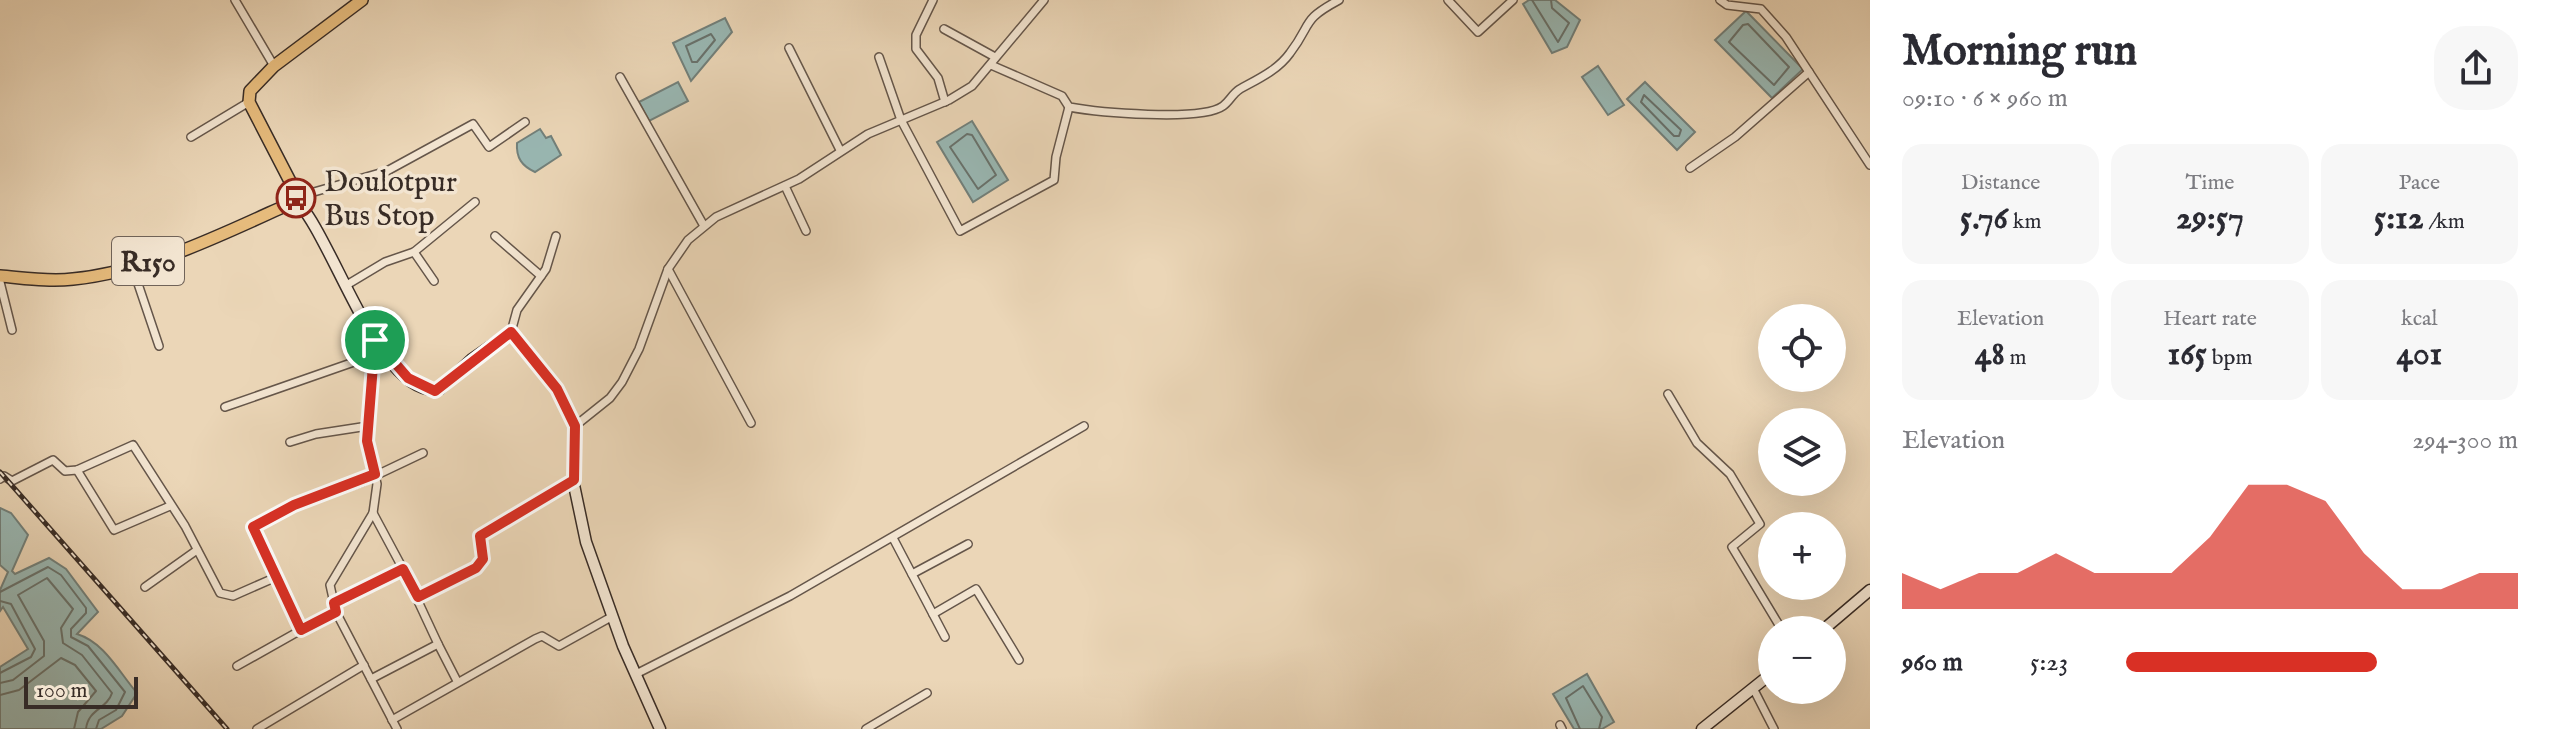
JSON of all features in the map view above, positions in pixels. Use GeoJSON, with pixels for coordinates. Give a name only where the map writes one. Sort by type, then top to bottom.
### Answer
{"type":"FeatureCollection","features":[{"type":"Feature","properties":{"kind":"main road"},"geometry":{"type":"LineString","coordinates":[[293,198],[294,189],[249,102],[254,84],[362,0]]}},
{"type":"Feature","properties":{"kind":"main road","name":"R150"},"geometry":{"type":"LineString","coordinates":[[0,279],[72,280],[132,266],[253,221],[287,205],[293,198]]}},
{"type":"Feature","properties":{"kind":"street"},"geometry":{"type":"LineString","coordinates":[[235,0],[274,66]]}},
{"type":"Feature","properties":{"kind":"street"},"geometry":{"type":"LineString","coordinates":[[933,0],[916,35],[916,49],[938,78],[945,102]]}},
{"type":"Feature","properties":{"kind":"street"},"geometry":{"type":"LineString","coordinates":[[575,426],[610,398],[622,382],[639,349],[668,269],[688,240],[704,226],[785,186],[840,150],[945,102],[972,86],[1044,0]]}},
{"type":"Feature","properties":{"kind":"street"},"geometry":{"type":"LineString","coordinates":[[1069,107],[1115,113],[1211,111],[1222,106],[1233,93],[1269,73],[1290,53],[1306,21],[1339,0]]}},
{"type":"Feature","properties":{"kind":"street"},"geometry":{"type":"LineString","coordinates":[[1448,0],[1478,32],[1513,0]]}},
{"type":"Feature","properties":{"kind":"street"},"geometry":{"type":"LineString","coordinates":[[1720,0],[1727,5],[1761,9],[1786,37],[1870,165]]}},
{"type":"Feature","properties":{"kind":"street"},"geometry":{"type":"LineString","coordinates":[[879,57],[901,120],[960,231],[1054,180],[1056,157],[1069,107],[1062,96],[993,61],[944,29]]}},
{"type":"Feature","properties":{"kind":"street"},"geometry":{"type":"LineString","coordinates":[[789,48],[840,150]]}},
{"type":"Feature","properties":{"kind":"street"},"geometry":{"type":"LineString","coordinates":[[1690,168],[1735,137],[1809,72]]}},
{"type":"Feature","properties":{"kind":"street"},"geometry":{"type":"LineString","coordinates":[[620,77],[704,226]]}},
{"type":"Feature","properties":{"kind":"street"},"geometry":{"type":"LineString","coordinates":[[191,137],[249,102]]}},
{"type":"Feature","properties":{"kind":"street"},"geometry":{"type":"LineString","coordinates":[[525,122],[489,147],[473,124],[387,171],[293,198],[375,340],[408,378],[435,391],[511,332],[517,310],[541,276],[556,236]]}},
{"type":"Feature","properties":{"kind":"street"},"geometry":{"type":"LineString","coordinates":[[785,186],[806,231]]}},
{"type":"Feature","properties":{"kind":"street"},"geometry":{"type":"LineString","coordinates":[[345,286],[385,262],[414,252],[475,202]]}},
{"type":"Feature","properties":{"kind":"street"},"geometry":{"type":"LineString","coordinates":[[495,236],[541,276]]}},
{"type":"Feature","properties":{"kind":"street"},"geometry":{"type":"LineString","coordinates":[[414,252],[434,281]]}},
{"type":"Feature","properties":{"kind":"street"},"geometry":{"type":"LineString","coordinates":[[132,266],[159,346]]}},
{"type":"Feature","properties":{"kind":"street"},"geometry":{"type":"LineString","coordinates":[[668,269],[751,423]]}},
{"type":"Feature","properties":{"kind":"street"},"geometry":{"type":"LineString","coordinates":[[0,279],[12,330]]}},
{"type":"Feature","properties":{"kind":"street"},"geometry":{"type":"LineString","coordinates":[[511,332],[557,389],[575,426],[574,480],[586,542],[660,729]]}},
{"type":"Feature","properties":{"kind":"street"},"geometry":{"type":"LineString","coordinates":[[375,340],[367,441],[377,484],[373,513],[330,585],[335,608],[397,729]]}},
{"type":"Feature","properties":{"kind":"street"},"geometry":{"type":"LineString","coordinates":[[225,407],[374,355]]}},
{"type":"Feature","properties":{"kind":"street"},"geometry":{"type":"LineString","coordinates":[[1668,394],[1697,443],[1730,474],[1760,524],[1732,547],[1774,616]]}},
{"type":"Feature","properties":{"kind":"street"},"geometry":{"type":"LineString","coordinates":[[290,442],[316,434],[368,426]]}},
{"type":"Feature","properties":{"kind":"street"},"geometry":{"type":"LineString","coordinates":[[636,674],[790,596],[1084,426]]}},
{"type":"Feature","properties":{"kind":"street"},"geometry":{"type":"LineString","coordinates":[[0,479],[4,476],[12,481],[53,460],[65,471],[77,470],[133,445],[225,597],[274,578]]}},
{"type":"Feature","properties":{"kind":"street"},"geometry":{"type":"LineString","coordinates":[[301,630],[274,578],[253,527],[294,505],[423,453]]}},
{"type":"Feature","properties":{"kind":"street"},"geometry":{"type":"LineString","coordinates":[[77,470],[114,530],[170,506]]}},
{"type":"Feature","properties":{"kind":"street"},"geometry":{"type":"LineString","coordinates":[[418,597],[481,563],[480,536],[574,480]]}},
{"type":"Feature","properties":{"kind":"street"},"geometry":{"type":"LineString","coordinates":[[373,513],[418,597],[457,681]]}},
{"type":"Feature","properties":{"kind":"street"},"geometry":{"type":"LineString","coordinates":[[893,538],[945,637]]}},
{"type":"Feature","properties":{"kind":"street"},"geometry":{"type":"LineString","coordinates":[[912,574],[968,544]]}},
{"type":"Feature","properties":{"kind":"street"},"geometry":{"type":"LineString","coordinates":[[145,587],[197,550]]}},
{"type":"Feature","properties":{"kind":"street"},"geometry":{"type":"LineString","coordinates":[[237,666],[403,569]]}},
{"type":"Feature","properties":{"kind":"street"},"geometry":{"type":"LineString","coordinates":[[933,614],[976,589],[1019,660]]}},
{"type":"Feature","properties":{"kind":"street"},"geometry":{"type":"LineString","coordinates":[[1839,616],[1870,590]]}},
{"type":"Feature","properties":{"kind":"street"},"geometry":{"type":"LineString","coordinates":[[392,720],[535,639],[542,636],[559,646],[613,616]]}},
{"type":"Feature","properties":{"kind":"street"},"geometry":{"type":"LineString","coordinates":[[371,679],[438,644]]}},
{"type":"Feature","properties":{"kind":"street"},"geometry":{"type":"LineString","coordinates":[[257,729],[364,665]]}},
{"type":"Feature","properties":{"kind":"street"},"geometry":{"type":"LineString","coordinates":[[1702,729],[1758,686]]}},
{"type":"Feature","properties":{"kind":"street"},"geometry":{"type":"LineString","coordinates":[[1754,690],[1774,729]]}},
{"type":"Feature","properties":{"kind":"street"},"geometry":{"type":"LineString","coordinates":[[866,729],[927,693]]}},
{"type":"Feature","properties":{"kind":"water"},"geometry":{"type":"Polygon","coordinates":[[[1529,0],[1555,0],[1580,20],[1567,47],[1552,53],[1523,4],[1529,0]]]}},
{"type":"Feature","properties":{"kind":"water"},"geometry":{"type":"Polygon","coordinates":[[[1746,11],[1803,69],[1772,98],[1715,40],[1746,11]]]}},
{"type":"Feature","properties":{"kind":"water"},"geometry":{"type":"Polygon","coordinates":[[[725,18],[732,32],[691,81],[673,43],[725,18]]]}},
{"type":"Feature","properties":{"kind":"water"},"geometry":{"type":"Polygon","coordinates":[[[1598,66],[1624,105],[1608,115],[1582,77],[1598,66]]]}},
{"type":"Feature","properties":{"kind":"water"},"geometry":{"type":"Polygon","coordinates":[[[678,82],[688,101],[649,121],[639,102],[678,82]]]}},
{"type":"Feature","properties":{"kind":"water"},"geometry":{"type":"Polygon","coordinates":[[[1645,82],[1695,132],[1677,150],[1627,99],[1645,82]]]}},
{"type":"Feature","properties":{"kind":"water"},"geometry":{"type":"Polygon","coordinates":[[[972,121],[1008,180],[973,202],[937,142],[972,121]]]}},
{"type":"Feature","properties":{"kind":"water"},"geometry":{"type":"Polygon","coordinates":[[[540,129],[546,138],[551,136],[561,155],[535,172],[521,161],[517,143],[540,129]]]}},
{"type":"Feature","properties":{"kind":"water"},"geometry":{"type":"Polygon","coordinates":[[[0,508],[11,513],[28,535],[12,571],[15,574],[49,558],[66,569],[98,612],[77,634],[103,651],[137,693],[122,716],[101,729],[0,729],[0,667],[28,649],[3,607],[0,611],[0,590],[8,572],[0,565],[0,508]]]}},
{"type":"Feature","properties":{"kind":"water"},"geometry":{"type":"Polygon","coordinates":[[[1587,674],[1614,722],[1602,729],[1574,729],[1553,694],[1587,674]]]}},
{"type":"Feature","properties":{"kind":"railway"},"geometry":{"type":"LineString","coordinates":[[0,472],[227,729]]}},
{"type":"Feature","properties":{"kind":"place","name":"Doulotpur Bus Stop"},"geometry":{"type":"Point","coordinates":[296,198]}},
{"type":"Feature","properties":{"kind":"route"},"geometry":{"type":"LineString","coordinates":[[511,332],[557,389],[575,426],[574,480],[480,536],[483,559],[476,568],[418,597],[403,569],[334,603],[336,612],[301,630],[273,576],[266,551],[253,527],[294,505],[362,482],[375,474],[367,441],[375,340],[408,378],[435,391],[446,386],[472,359],[511,332]]}}]}
